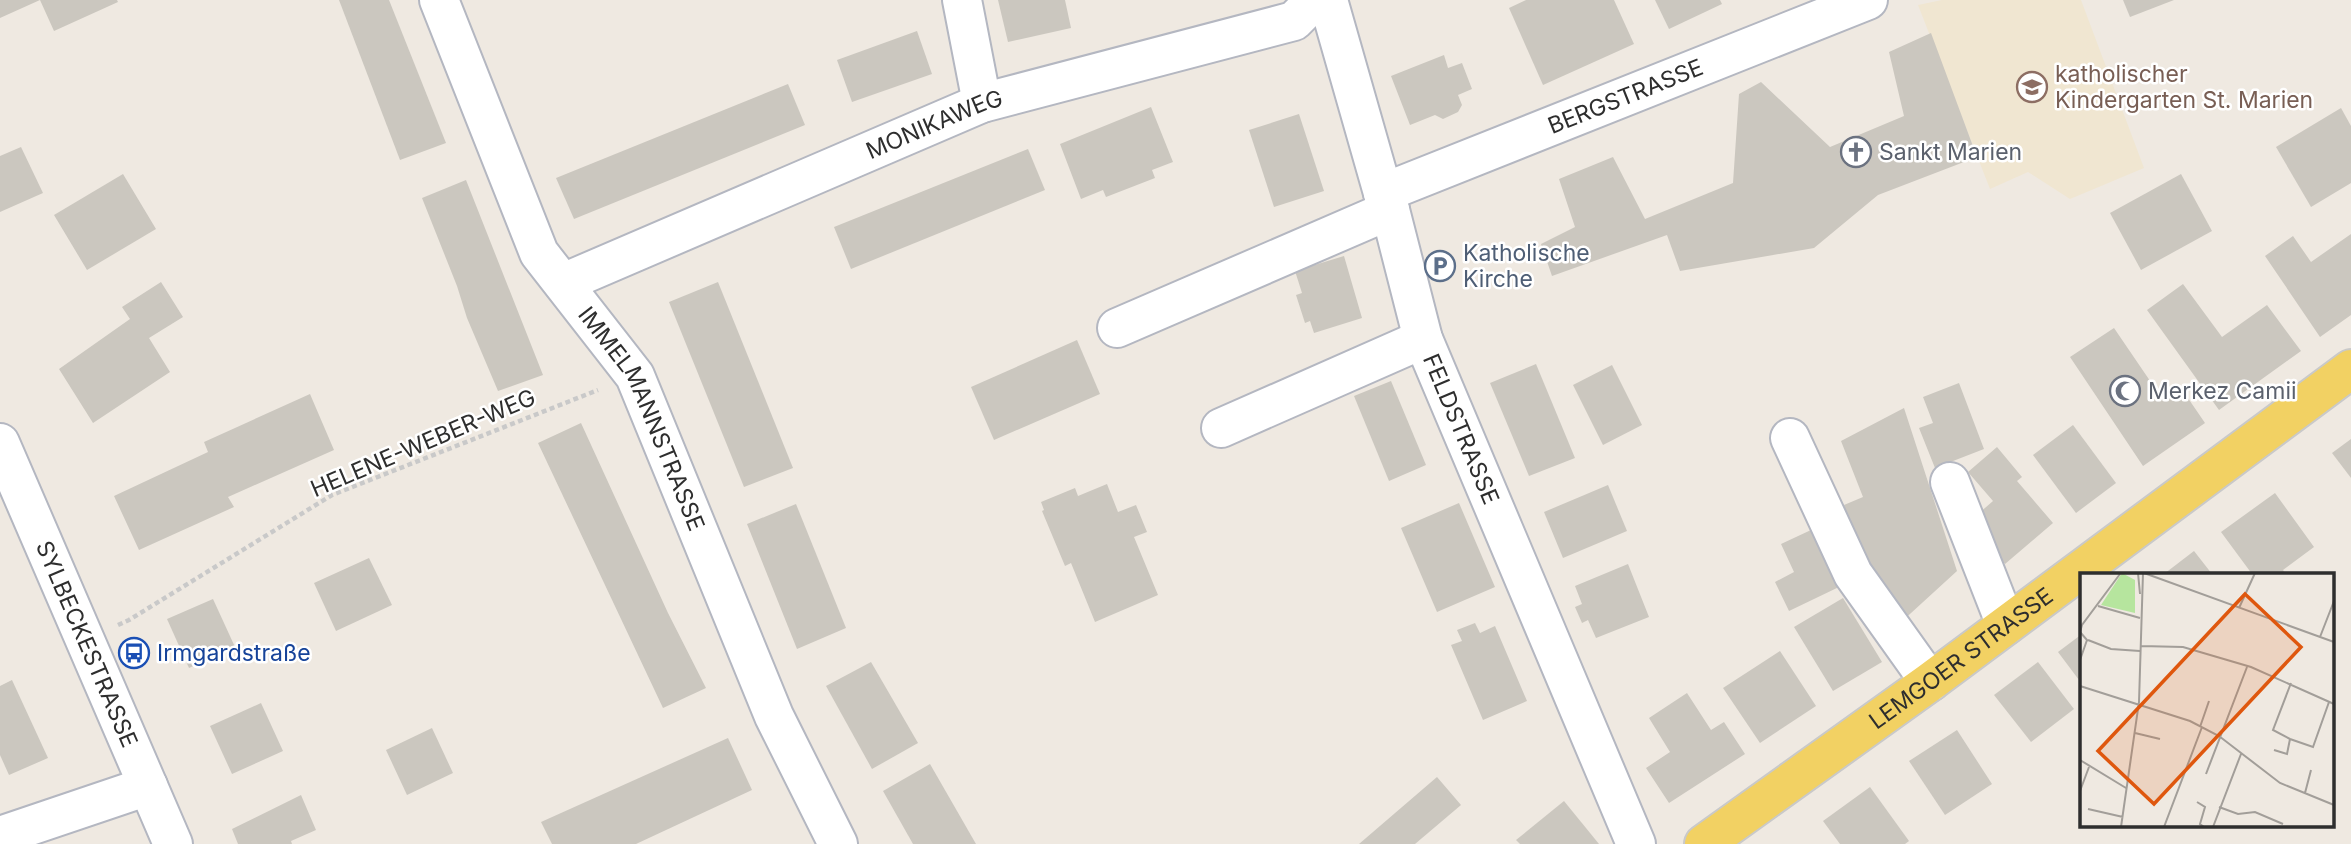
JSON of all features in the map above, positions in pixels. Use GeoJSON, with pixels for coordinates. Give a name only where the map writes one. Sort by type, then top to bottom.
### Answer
{"type":"FeatureCollection","features":[{"type":"Feature","properties":{"kind":"main road","name":"LEMGOER STRASSE"},"geometry":{"type":"LineString","coordinates":[[1704,844],[1930,682],[2351,369]]}},
{"type":"Feature","properties":{"kind":"street","name":"IMMELMANNSTRASSE"},"geometry":{"type":"LineString","coordinates":[[439,0],[538,253],[635,376],[774,716],[838,844]]}},
{"type":"Feature","properties":{"kind":"street"},"geometry":{"type":"LineString","coordinates":[[962,0],[982,103]]}},
{"type":"Feature","properties":{"kind":"street","name":"MONIKAWEG"},"geometry":{"type":"LineString","coordinates":[[563,282],[982,103],[1294,21],[1314,0]]}},
{"type":"Feature","properties":{"kind":"street","name":"FELDSTRASSE"},"geometry":{"type":"LineString","coordinates":[[1328,0],[1387,201],[1423,339],[1636,844]]}},
{"type":"Feature","properties":{"kind":"street","name":"BERGSTRASSE"},"geometry":{"type":"LineString","coordinates":[[1117,328],[1387,201],[1868,0]]}},
{"type":"Feature","properties":{"kind":"street"},"geometry":{"type":"LineString","coordinates":[[1221,428],[1423,339]]}},
{"type":"Feature","properties":{"kind":"street"},"geometry":{"type":"LineString","coordinates":[[1790,438],[1853,574],[1930,682]]}},
{"type":"Feature","properties":{"kind":"street","name":"SYLBECKESTRASSE"},"geometry":{"type":"LineString","coordinates":[[0,443],[173,844]]}},
{"type":"Feature","properties":{"kind":"street"},"geometry":{"type":"LineString","coordinates":[[1950,482],[2006,625]]}},
{"type":"Feature","properties":{"kind":"street"},"geometry":{"type":"LineString","coordinates":[[0,836],[148,786]]}},
{"type":"Feature","properties":{"kind":"path","name":"HELENE-WEBER-WEG"},"geometry":{"type":"LineString","coordinates":[[84,637],[129,620],[332,495],[635,376]]}},
{"type":"Feature","properties":{"kind":"shaded area","name":"katholischer Kindergarten St. Marien"},"geometry":{"type":"Polygon","coordinates":[[[1942,0],[2081,0],[2144,168],[2070,199],[2028,172],[1990,189],[1918,5],[1942,0]]]}},
{"type":"Feature","properties":{"kind":"building"},"geometry":{"type":"Polygon","coordinates":[[[0,0],[40,0],[0,18],[0,0]]]}},
{"type":"Feature","properties":{"kind":"building"},"geometry":{"type":"Polygon","coordinates":[[[40,0],[117,0],[118,2],[54,31],[40,0]]]}},
{"type":"Feature","properties":{"kind":"building"},"geometry":{"type":"Polygon","coordinates":[[[339,0],[389,0],[446,143],[400,160],[339,0]]]}},
{"type":"Feature","properties":{"kind":"building"},"geometry":{"type":"Polygon","coordinates":[[[998,0],[1065,0],[1071,28],[1008,42],[998,0]]]}},
{"type":"Feature","properties":{"kind":"building"},"geometry":{"type":"Polygon","coordinates":[[[1526,0],[1614,0],[1634,44],[1543,85],[1509,8],[1526,0]]]}},
{"type":"Feature","properties":{"kind":"building"},"geometry":{"type":"Polygon","coordinates":[[[1655,0],[1720,0],[1722,4],[1669,29],[1655,0]]]}},
{"type":"Feature","properties":{"kind":"building"},"geometry":{"type":"Polygon","coordinates":[[[2123,0],[2174,0],[2130,17],[2123,0]]]}},
{"type":"Feature","properties":{"kind":"building"},"geometry":{"type":"Polygon","coordinates":[[[917,31],[932,74],[852,102],[837,60],[917,31]]]}},
{"type":"Feature","properties":{"kind":"building","name":"Sankt Marien"},"geometry":{"type":"Polygon","coordinates":[[[1931,33],[1977,157],[1878,195],[1814,248],[1680,271],[1667,235],[1552,276],[1541,244],[1575,227],[1559,179],[1613,157],[1645,219],[1733,183],[1739,94],[1761,82],[1830,147],[1904,116],[1889,52],[1931,33]]]}},
{"type":"Feature","properties":{"kind":"building"},"geometry":{"type":"Polygon","coordinates":[[[1444,55],[1448,68],[1462,63],[1472,89],[1458,95],[1462,105],[1458,112],[1443,119],[1435,115],[1410,125],[1391,76],[1444,55]]]}},
{"type":"Feature","properties":{"kind":"building"},"geometry":{"type":"Polygon","coordinates":[[[788,84],[805,125],[574,219],[556,178],[788,84]]]}},
{"type":"Feature","properties":{"kind":"building"},"geometry":{"type":"Polygon","coordinates":[[[1151,107],[1173,162],[1152,170],[1155,178],[1106,197],[1103,190],[1081,199],[1060,144],[1151,107]]]}},
{"type":"Feature","properties":{"kind":"building"},"geometry":{"type":"Polygon","coordinates":[[[2341,108],[2351,126],[2351,183],[2311,207],[2276,147],[2341,108]]]}},
{"type":"Feature","properties":{"kind":"building"},"geometry":{"type":"Polygon","coordinates":[[[1299,114],[1324,191],[1274,207],[1249,130],[1299,114]]]}},
{"type":"Feature","properties":{"kind":"building"},"geometry":{"type":"Polygon","coordinates":[[[21,147],[43,193],[0,212],[0,156],[21,147]]]}},
{"type":"Feature","properties":{"kind":"building"},"geometry":{"type":"Polygon","coordinates":[[[1028,149],[1045,190],[851,269],[834,227],[1028,149]]]}},
{"type":"Feature","properties":{"kind":"building"},"geometry":{"type":"Polygon","coordinates":[[[123,174],[156,229],[87,270],[54,215],[123,174]]]}},
{"type":"Feature","properties":{"kind":"building"},"geometry":{"type":"Polygon","coordinates":[[[2181,174],[2212,231],[2141,270],[2110,213],[2181,174]]]}},
{"type":"Feature","properties":{"kind":"building"},"geometry":{"type":"Polygon","coordinates":[[[466,180],[543,375],[498,391],[422,198],[466,180]]]}},
{"type":"Feature","properties":{"kind":"building"},"geometry":{"type":"Polygon","coordinates":[[[2351,234],[2351,315],[2320,337],[2265,256],[2293,236],[2311,262],[2351,234]]]}},
{"type":"Feature","properties":{"kind":"building"},"geometry":{"type":"Polygon","coordinates":[[[1344,256],[1362,318],[1314,333],[1310,321],[1305,323],[1296,295],[1302,293],[1295,271],[1344,256]]]}},
{"type":"Feature","properties":{"kind":"building"},"geometry":{"type":"Polygon","coordinates":[[[161,282],[183,317],[149,338],[170,372],[93,423],[59,369],[130,319],[122,307],[161,282]]]}},
{"type":"Feature","properties":{"kind":"building"},"geometry":{"type":"Polygon","coordinates":[[[718,282],[793,468],[744,487],[669,302],[718,282]]]}},
{"type":"Feature","properties":{"kind":"building"},"geometry":{"type":"Polygon","coordinates":[[[2183,284],[2222,337],[2267,305],[2301,351],[2219,410],[2147,310],[2183,284]]]}},
{"type":"Feature","properties":{"kind":"building","name":"Merkez Camii"},"geometry":{"type":"Polygon","coordinates":[[[2114,328],[2161,397],[2179,385],[2205,423],[2143,466],[2070,357],[2114,328]]]}},
{"type":"Feature","properties":{"kind":"building"},"geometry":{"type":"Polygon","coordinates":[[[1077,340],[1100,394],[994,440],[971,387],[1077,340]]]}},
{"type":"Feature","properties":{"kind":"building"},"geometry":{"type":"Polygon","coordinates":[[[1536,364],[1575,458],[1529,476],[1490,383],[1536,364]]]}},
{"type":"Feature","properties":{"kind":"building"},"geometry":{"type":"Polygon","coordinates":[[[1612,365],[1642,425],[1603,445],[1573,385],[1612,365]]]}},
{"type":"Feature","properties":{"kind":"building"},"geometry":{"type":"Polygon","coordinates":[[[1391,381],[1426,465],[1389,481],[1354,396],[1391,381]]]}},
{"type":"Feature","properties":{"kind":"building"},"geometry":{"type":"Polygon","coordinates":[[[1959,383],[1984,449],[1935,468],[1919,428],[1933,423],[1923,397],[1959,383]]]}},
{"type":"Feature","properties":{"kind":"building"},"geometry":{"type":"Polygon","coordinates":[[[310,394],[334,450],[228,497],[234,507],[139,550],[114,496],[208,452],[204,442],[310,394]]]}},
{"type":"Feature","properties":{"kind":"building"},"geometry":{"type":"Polygon","coordinates":[[[1904,408],[1957,571],[1899,624],[1864,569],[1844,505],[1863,497],[1841,441],[1904,408]]]}},
{"type":"Feature","properties":{"kind":"building"},"geometry":{"type":"Polygon","coordinates":[[[581,423],[668,613],[706,688],[663,708],[538,443],[581,423]]]}},
{"type":"Feature","properties":{"kind":"building"},"geometry":{"type":"Polygon","coordinates":[[[2073,425],[2116,483],[2076,513],[2033,455],[2073,425]]]}},
{"type":"Feature","properties":{"kind":"building"},"geometry":{"type":"Polygon","coordinates":[[[2351,439],[2351,478],[2332,453],[2351,439]]]}},
{"type":"Feature","properties":{"kind":"building"},"geometry":{"type":"Polygon","coordinates":[[[1997,447],[2022,477],[2017,481],[2053,523],[2005,564],[1970,521],[1993,501],[1968,472],[1997,447]]]}},
{"type":"Feature","properties":{"kind":"building"},"geometry":{"type":"Polygon","coordinates":[[[1107,484],[1118,512],[1136,505],[1147,532],[1134,537],[1158,595],[1095,622],[1071,563],[1065,566],[1042,511],[1041,502],[1075,488],[1078,496],[1107,484]]]}},
{"type":"Feature","properties":{"kind":"building"},"geometry":{"type":"Polygon","coordinates":[[[1608,485],[1627,531],[1563,558],[1544,512],[1608,485]]]}},
{"type":"Feature","properties":{"kind":"building"},"geometry":{"type":"Polygon","coordinates":[[[2275,493],[2314,547],[2283,570],[2285,573],[2251,573],[2221,532],[2275,493]]]}},
{"type":"Feature","properties":{"kind":"building"},"geometry":{"type":"Polygon","coordinates":[[[1459,503],[1495,587],[1437,612],[1401,528],[1459,503]]]}},
{"type":"Feature","properties":{"kind":"building"},"geometry":{"type":"Polygon","coordinates":[[[796,504],[846,628],[797,649],[747,524],[796,504]]]}},
{"type":"Feature","properties":{"kind":"building"},"geometry":{"type":"Polygon","coordinates":[[[1811,530],[1839,587],[1789,611],[1775,582],[1794,572],[1781,544],[1811,530]]]}},
{"type":"Feature","properties":{"kind":"building"},"geometry":{"type":"Polygon","coordinates":[[[2194,551],[2211,573],[2165,573],[2194,551]]]}},
{"type":"Feature","properties":{"kind":"building"},"geometry":{"type":"Polygon","coordinates":[[[369,558],[392,605],[336,631],[314,583],[369,558]]]}},
{"type":"Feature","properties":{"kind":"building"},"geometry":{"type":"Polygon","coordinates":[[[1628,564],[1649,617],[1596,638],[1588,620],[1582,623],[1575,607],[1582,604],[1575,586],[1628,564]]]}},
{"type":"Feature","properties":{"kind":"building"},"geometry":{"type":"Polygon","coordinates":[[[1843,598],[1882,662],[1833,691],[1794,627],[1843,598]]]}},
{"type":"Feature","properties":{"kind":"building"},"geometry":{"type":"Polygon","coordinates":[[[213,599],[235,647],[189,668],[167,619],[213,599]]]}},
{"type":"Feature","properties":{"kind":"building"},"geometry":{"type":"Polygon","coordinates":[[[1475,623],[1480,633],[1495,626],[1527,701],[1483,720],[1451,645],[1462,641],[1457,630],[1475,623]]]}},
{"type":"Feature","properties":{"kind":"building"},"geometry":{"type":"Polygon","coordinates":[[[2080,636],[2080,681],[2058,652],[2080,636]]]}},
{"type":"Feature","properties":{"kind":"building"},"geometry":{"type":"Polygon","coordinates":[[[1780,651],[1816,706],[1760,743],[1723,688],[1780,651]]]}},
{"type":"Feature","properties":{"kind":"building"},"geometry":{"type":"Polygon","coordinates":[[[871,662],[918,743],[872,769],[826,686],[871,662]]]}},
{"type":"Feature","properties":{"kind":"building"},"geometry":{"type":"Polygon","coordinates":[[[2038,662],[2074,709],[2031,742],[1994,695],[2038,662]]]}},
{"type":"Feature","properties":{"kind":"building"},"geometry":{"type":"Polygon","coordinates":[[[12,680],[48,758],[9,775],[0,755],[0,686],[12,680]]]}},
{"type":"Feature","properties":{"kind":"building"},"geometry":{"type":"Polygon","coordinates":[[[1687,693],[1711,730],[1724,722],[1745,754],[1669,803],[1646,768],[1670,752],[1649,718],[1687,693]]]}},
{"type":"Feature","properties":{"kind":"building"},"geometry":{"type":"Polygon","coordinates":[[[261,703],[283,751],[232,774],[210,726],[261,703]]]}},
{"type":"Feature","properties":{"kind":"building"},"geometry":{"type":"Polygon","coordinates":[[[432,728],[453,773],[407,795],[386,750],[432,728]]]}},
{"type":"Feature","properties":{"kind":"building"},"geometry":{"type":"Polygon","coordinates":[[[1957,730],[1992,784],[1945,815],[1909,761],[1957,730]]]}},
{"type":"Feature","properties":{"kind":"building"},"geometry":{"type":"Polygon","coordinates":[[[728,738],[752,790],[636,844],[552,844],[541,822],[728,738]]]}},
{"type":"Feature","properties":{"kind":"building"},"geometry":{"type":"Polygon","coordinates":[[[930,764],[976,844],[913,844],[883,791],[930,764]]]}},
{"type":"Feature","properties":{"kind":"building"},"geometry":{"type":"Polygon","coordinates":[[[1437,777],[1461,805],[1415,844],[1359,844],[1437,777]]]}},
{"type":"Feature","properties":{"kind":"building"},"geometry":{"type":"Polygon","coordinates":[[[1870,787],[1909,841],[1905,844],[1840,844],[1823,821],[1870,787]]]}},
{"type":"Feature","properties":{"kind":"building"},"geometry":{"type":"Polygon","coordinates":[[[301,795],[316,830],[291,841],[292,844],[238,844],[232,829],[301,795]]]}},
{"type":"Feature","properties":{"kind":"building"},"geometry":{"type":"Polygon","coordinates":[[[1564,801],[1599,844],[1520,844],[1516,840],[1564,801]]]}},
{"type":"Feature","properties":{"kind":"place","name":"katholischer Kindergarten St. Marien"},"geometry":{"type":"Point","coordinates":[2032,87]}},
{"type":"Feature","properties":{"kind":"place","name":"Sankt Marien"},"geometry":{"type":"Point","coordinates":[1856,152]}},
{"type":"Feature","properties":{"kind":"place","name":"Katholische Kirche"},"geometry":{"type":"Point","coordinates":[1440,266]}},
{"type":"Feature","properties":{"kind":"place","name":"Merkez Camii"},"geometry":{"type":"Point","coordinates":[2125,391]}},
{"type":"Feature","properties":{"kind":"place","name":"Irmgardstraße"},"geometry":{"type":"Point","coordinates":[134,653]}}]}
